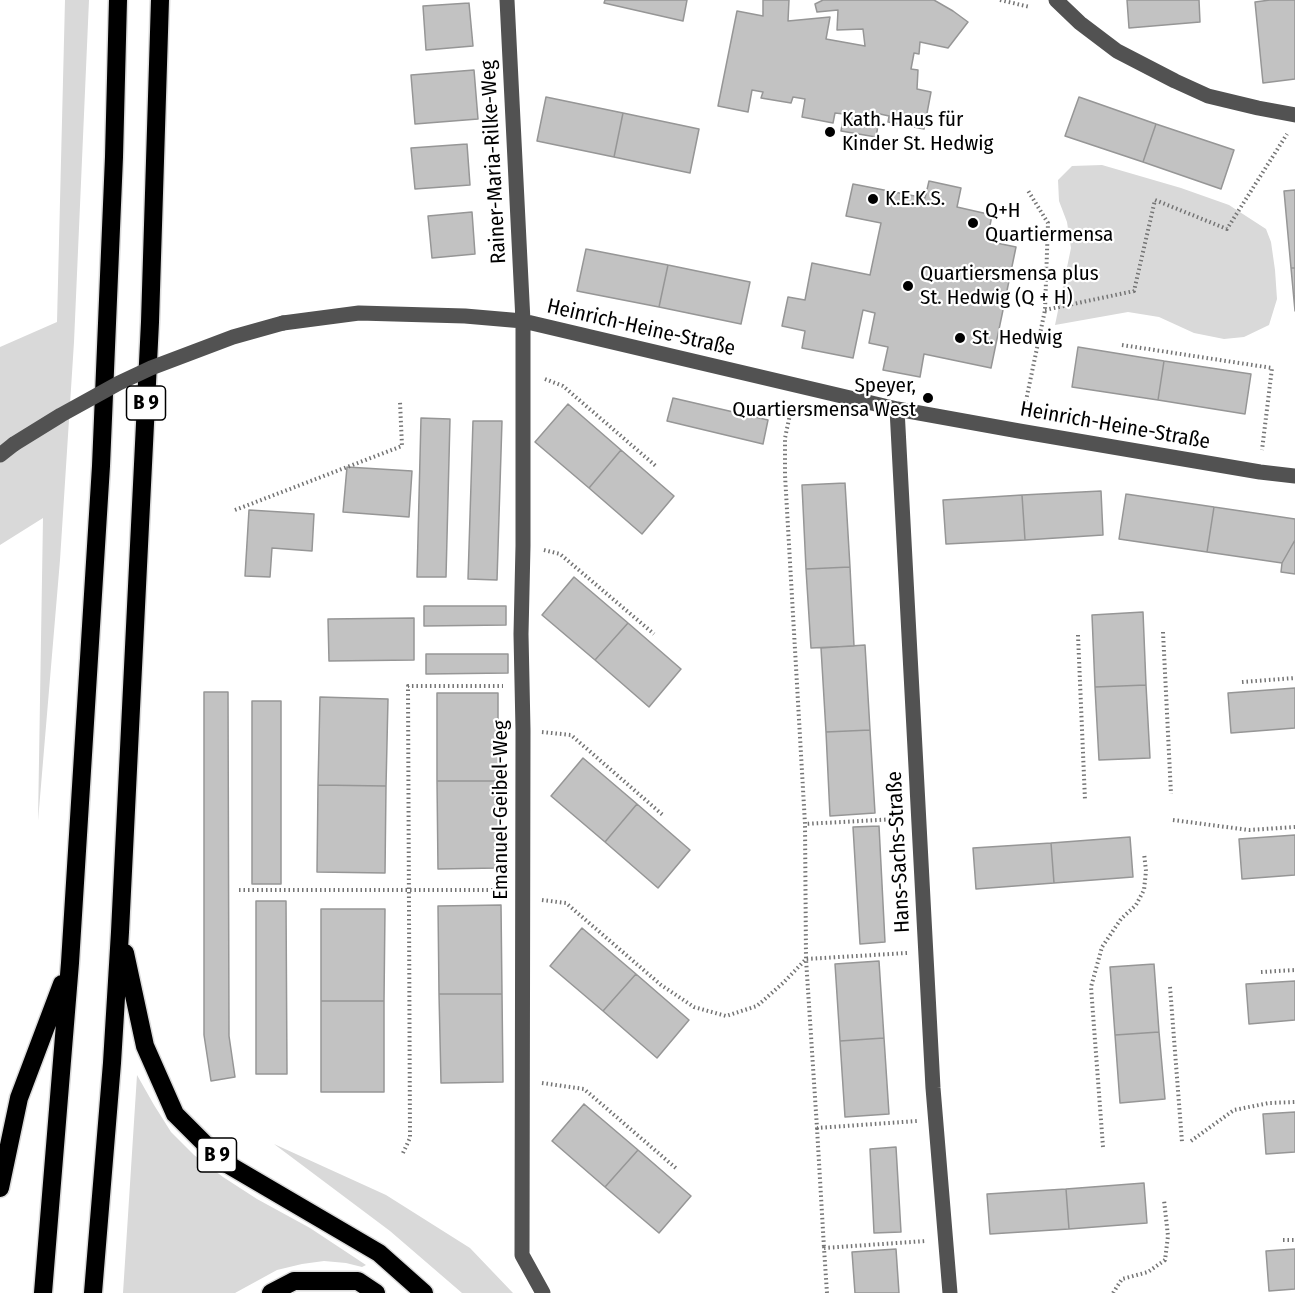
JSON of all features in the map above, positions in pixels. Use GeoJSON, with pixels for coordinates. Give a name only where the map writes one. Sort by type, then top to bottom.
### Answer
{"type":"FeatureCollection","features":[{"type":"Feature","properties":{"kind":"highway","name":"B 9"},"geometry":{"type":"LineString","coordinates":[[43,1293],[70,963],[101,466],[118,0]]}},
{"type":"Feature","properties":{"kind":"highway","name":"B 9"},"geometry":{"type":"LineString","coordinates":[[93,1293],[120,932],[150,322],[160,0]]}},
{"type":"Feature","properties":{"kind":"highway","name":"B 9"},"geometry":{"type":"LineString","coordinates":[[120,932],[145,1046],[175,1114],[222,1161],[379,1253],[424,1293]]}},
{"type":"Feature","properties":{"kind":"highway"},"geometry":{"type":"LineString","coordinates":[[0,1188],[19,1098],[70,963]]}},
{"type":"Feature","properties":{"kind":"highway"},"geometry":{"type":"LineString","coordinates":[[271,1293],[294,1281],[358,1281],[376,1293]]}},
{"type":"Feature","properties":{"kind":"street","name":"Rainer-Maria-Rilke-Weg"},"geometry":{"type":"LineString","coordinates":[[507,0],[523,321]]}},
{"type":"Feature","properties":{"kind":"street"},"geometry":{"type":"LineString","coordinates":[[1056,0],[1080,23],[1117,51],[1175,81],[1208,96],[1295,115]]}},
{"type":"Feature","properties":{"kind":"street","name":"Heinrich-Heine-Straße"},"geometry":{"type":"LineString","coordinates":[[0,455],[61,415],[151,368],[233,337],[283,323],[359,313],[465,316],[523,321],[897,409],[1260,472],[1295,476]]}},
{"type":"Feature","properties":{"kind":"street","name":"Emanuel-Geibel-Weg"},"geometry":{"type":"LineString","coordinates":[[523,321],[522,1254],[543,1293]]}},
{"type":"Feature","properties":{"kind":"street","name":"Hans-Sachs-Straße"},"geometry":{"type":"LineString","coordinates":[[897,409],[935,1120],[950,1293]]}},
{"type":"Feature","properties":{"kind":"path"},"geometry":{"type":"LineString","coordinates":[[1000,0],[1030,7]]}},
{"type":"Feature","properties":{"kind":"path"},"geometry":{"type":"LineString","coordinates":[[1045,310],[1134,291],[1155,200],[1227,229],[1289,132]]}},
{"type":"Feature","properties":{"kind":"path"},"geometry":{"type":"LineString","coordinates":[[1019,431],[1045,310],[1048,223],[1027,189]]}},
{"type":"Feature","properties":{"kind":"path"},"geometry":{"type":"LineString","coordinates":[[1122,345],[1272,368],[1260,472]]}},
{"type":"Feature","properties":{"kind":"path"},"geometry":{"type":"LineString","coordinates":[[523,370],[563,386],[657,467]]}},
{"type":"Feature","properties":{"kind":"path"},"geometry":{"type":"LineString","coordinates":[[796,386],[785,447],[806,824],[806,959],[826,1293]]}},
{"type":"Feature","properties":{"kind":"path"},"geometry":{"type":"LineString","coordinates":[[235,510],[402,446],[400,402]]}},
{"type":"Feature","properties":{"kind":"path"},"geometry":{"type":"LineString","coordinates":[[523,546],[560,554],[654,634]]}},
{"type":"Feature","properties":{"kind":"path"},"geometry":{"type":"LineString","coordinates":[[1163,632],[1171,794]]}},
{"type":"Feature","properties":{"kind":"path"},"geometry":{"type":"LineString","coordinates":[[1078,635],[1085,800]]}},
{"type":"Feature","properties":{"kind":"path"},"geometry":{"type":"LineString","coordinates":[[1242,682],[1295,678]]}},
{"type":"Feature","properties":{"kind":"path"},"geometry":{"type":"LineString","coordinates":[[403,1153],[410,1138],[408,686],[522,686]]}},
{"type":"Feature","properties":{"kind":"path"},"geometry":{"type":"LineString","coordinates":[[523,730],[571,735],[664,816]]}},
{"type":"Feature","properties":{"kind":"path"},"geometry":{"type":"LineString","coordinates":[[806,824],[919,818]]}},
{"type":"Feature","properties":{"kind":"path"},"geometry":{"type":"LineString","coordinates":[[1173,820],[1249,830],[1295,827]]}},
{"type":"Feature","properties":{"kind":"path"},"geometry":{"type":"LineString","coordinates":[[1103,1148],[1091,987],[1102,947],[1121,919],[1136,906],[1144,890],[1146,871],[1144,853]]}},
{"type":"Feature","properties":{"kind":"path"},"geometry":{"type":"LineString","coordinates":[[239,890],[409,890],[522,893],[566,903],[661,985],[694,1007],[726,1016],[757,1006],[806,959],[925,952]]}},
{"type":"Feature","properties":{"kind":"path"},"geometry":{"type":"LineString","coordinates":[[1261,972],[1295,970]]}},
{"type":"Feature","properties":{"kind":"path"},"geometry":{"type":"LineString","coordinates":[[1170,987],[1182,1142]]}},
{"type":"Feature","properties":{"kind":"path"},"geometry":{"type":"LineString","coordinates":[[522,1080],[584,1089],[678,1170]]}},
{"type":"Feature","properties":{"kind":"path"},"geometry":{"type":"LineString","coordinates":[[1191,1141],[1234,1110],[1269,1103],[1295,1102]]}},
{"type":"Feature","properties":{"kind":"path"},"geometry":{"type":"LineString","coordinates":[[816,1128],[935,1120]]}},
{"type":"Feature","properties":{"kind":"path"},"geometry":{"type":"LineString","coordinates":[[1113,1293],[1122,1279],[1148,1272],[1165,1260],[1168,1236],[1164,1200]]}},
{"type":"Feature","properties":{"kind":"path"},"geometry":{"type":"LineString","coordinates":[[1283,1240],[1295,1239]]}},
{"type":"Feature","properties":{"kind":"path"},"geometry":{"type":"LineString","coordinates":[[824,1248],[945,1240]]}},
{"type":"Feature","properties":{"kind":"shaded area"},"geometry":{"type":"Polygon","coordinates":[[[65,0],[89,0],[74,342],[60,560],[38,821],[43,518],[0,545],[0,347],[57,322],[65,0]]]}},
{"type":"Feature","properties":{"kind":"shaded area"},"geometry":{"type":"Polygon","coordinates":[[[1102,165],[1229,205],[1266,229],[1271,242],[1277,299],[1269,325],[1244,337],[1224,339],[1194,333],[1159,317],[1128,312],[1055,325],[1071,248],[1067,222],[1059,201],[1058,180],[1072,166],[1102,165]]]}},
{"type":"Feature","properties":{"kind":"shaded area"},"geometry":{"type":"Polygon","coordinates":[[[137,1075],[171,1132],[194,1155],[257,1199],[310,1228],[366,1265],[362,1267],[324,1261],[302,1264],[277,1270],[235,1293],[123,1293],[137,1075]]]}},
{"type":"Feature","properties":{"kind":"shaded area"},"geometry":{"type":"Polygon","coordinates":[[[274,1144],[386,1195],[470,1248],[513,1293],[462,1293],[390,1231],[274,1144]]]}},
{"type":"Feature","properties":{"kind":"building"},"geometry":{"type":"Polygon","coordinates":[[[605,0],[687,0],[683,21],[604,3],[605,0]]]}},
{"type":"Feature","properties":{"kind":"building"},"geometry":{"type":"Polygon","coordinates":[[[763,0],[789,0],[788,21],[830,17],[826,39],[865,46],[863,29],[837,30],[838,10],[817,12],[815,4],[823,0],[934,0],[968,22],[948,48],[920,42],[919,54],[914,53],[911,69],[918,70],[917,89],[931,92],[924,129],[888,122],[889,116],[880,114],[876,137],[841,131],[844,114],[835,113],[833,123],[802,117],[805,99],[793,97],[791,103],[761,98],[763,92],[752,90],[748,112],[718,106],[737,11],[763,16],[763,0]]]}},
{"type":"Feature","properties":{"kind":"building"},"geometry":{"type":"Polygon","coordinates":[[[1127,0],[1199,0],[1200,22],[1129,28],[1127,0]]]}},
{"type":"Feature","properties":{"kind":"building"},"geometry":{"type":"Polygon","coordinates":[[[1295,0],[1295,79],[1263,83],[1255,2],[1295,0]]]}},
{"type":"Feature","properties":{"kind":"building"},"geometry":{"type":"Polygon","coordinates":[[[469,3],[473,46],[426,50],[423,6],[469,3]]]}},
{"type":"Feature","properties":{"kind":"building"},"geometry":{"type":"Polygon","coordinates":[[[474,70],[478,119],[415,124],[411,75],[474,70]]]}},
{"type":"Feature","properties":{"kind":"building"},"geometry":{"type":"Polygon","coordinates":[[[546,97],[623,113],[614,157],[537,141],[546,97]]]}},
{"type":"Feature","properties":{"kind":"building"},"geometry":{"type":"Polygon","coordinates":[[[1079,97],[1156,124],[1143,162],[1065,136],[1079,97]]]}},
{"type":"Feature","properties":{"kind":"building"},"geometry":{"type":"Polygon","coordinates":[[[623,113],[699,129],[690,173],[614,157],[623,113]]]}},
{"type":"Feature","properties":{"kind":"building"},"geometry":{"type":"Polygon","coordinates":[[[1156,124],[1234,150],[1221,189],[1143,162],[1156,124]]]}},
{"type":"Feature","properties":{"kind":"building"},"geometry":{"type":"Polygon","coordinates":[[[467,144],[470,185],[415,189],[411,148],[467,144]]]}},
{"type":"Feature","properties":{"kind":"building","name":"Quartiersmensa plus St. Hedwig (Q + H)"},"geometry":{"type":"Polygon","coordinates":[[[929,181],[961,188],[957,207],[992,215],[987,241],[1016,247],[991,368],[924,354],[920,377],[883,370],[888,347],[869,343],[875,313],[863,310],[853,358],[802,348],[805,331],[782,326],[788,297],[805,300],[812,263],[870,275],[881,223],[846,216],[853,184],[925,198],[929,181]]]}},
{"type":"Feature","properties":{"kind":"building"},"geometry":{"type":"Polygon","coordinates":[[[1295,190],[1295,268],[1291,268],[1284,191],[1295,190]]]}},
{"type":"Feature","properties":{"kind":"building"},"geometry":{"type":"Polygon","coordinates":[[[472,212],[475,254],[432,258],[428,216],[472,212]]]}},
{"type":"Feature","properties":{"kind":"building"},"geometry":{"type":"Polygon","coordinates":[[[586,249],[668,265],[659,307],[577,291],[586,249]]]}},
{"type":"Feature","properties":{"kind":"building"},"geometry":{"type":"Polygon","coordinates":[[[668,265],[750,282],[741,324],[659,307],[668,265]]]}},
{"type":"Feature","properties":{"kind":"building"},"geometry":{"type":"Polygon","coordinates":[[[1291,268],[1295,268],[1295,311],[1291,268]]]}},
{"type":"Feature","properties":{"kind":"building"},"geometry":{"type":"Polygon","coordinates":[[[1078,347],[1164,361],[1158,400],[1072,387],[1078,347]]]}},
{"type":"Feature","properties":{"kind":"building"},"geometry":{"type":"Polygon","coordinates":[[[1164,361],[1251,374],[1245,414],[1158,400],[1164,361]]]}},
{"type":"Feature","properties":{"kind":"building"},"geometry":{"type":"Polygon","coordinates":[[[673,398],[768,420],[763,444],[667,421],[673,398]]]}},
{"type":"Feature","properties":{"kind":"building"},"geometry":{"type":"Polygon","coordinates":[[[568,404],[621,450],[589,488],[535,442],[568,404]]]}},
{"type":"Feature","properties":{"kind":"building"},"geometry":{"type":"Polygon","coordinates":[[[421,418],[450,419],[446,577],[417,577],[421,418]]]}},
{"type":"Feature","properties":{"kind":"building"},"geometry":{"type":"Polygon","coordinates":[[[473,421],[502,421],[497,580],[468,579],[473,421]]]}},
{"type":"Feature","properties":{"kind":"building"},"geometry":{"type":"Polygon","coordinates":[[[621,450],[674,496],[642,534],[589,488],[621,450]]]}},
{"type":"Feature","properties":{"kind":"building"},"geometry":{"type":"Polygon","coordinates":[[[347,467],[412,471],[409,517],[343,512],[347,467]]]}},
{"type":"Feature","properties":{"kind":"building"},"geometry":{"type":"Polygon","coordinates":[[[845,483],[850,567],[806,569],[802,485],[845,483]]]}},
{"type":"Feature","properties":{"kind":"building"},"geometry":{"type":"Polygon","coordinates":[[[1101,491],[1103,535],[1025,540],[1022,495],[1101,491]]]}},
{"type":"Feature","properties":{"kind":"building"},"geometry":{"type":"Polygon","coordinates":[[[1126,494],[1214,507],[1207,552],[1119,539],[1126,494]]]}},
{"type":"Feature","properties":{"kind":"building"},"geometry":{"type":"Polygon","coordinates":[[[1022,495],[1025,540],[946,544],[943,500],[1022,495]]]}},
{"type":"Feature","properties":{"kind":"building"},"geometry":{"type":"Polygon","coordinates":[[[1214,507],[1295,519],[1295,540],[1282,563],[1207,552],[1214,507]]]}},
{"type":"Feature","properties":{"kind":"building"},"geometry":{"type":"Polygon","coordinates":[[[249,510],[314,514],[312,551],[272,548],[270,577],[245,576],[249,510]]]}},
{"type":"Feature","properties":{"kind":"building"},"geometry":{"type":"Polygon","coordinates":[[[1295,540],[1295,574],[1281,572],[1282,563],[1295,540]]]}},
{"type":"Feature","properties":{"kind":"building"},"geometry":{"type":"Polygon","coordinates":[[[850,567],[854,646],[811,648],[806,569],[850,567]]]}},
{"type":"Feature","properties":{"kind":"building"},"geometry":{"type":"Polygon","coordinates":[[[574,577],[628,623],[595,660],[542,615],[574,577]]]}},
{"type":"Feature","properties":{"kind":"building"},"geometry":{"type":"Polygon","coordinates":[[[424,606],[506,606],[506,625],[424,626],[424,606]]]}},
{"type":"Feature","properties":{"kind":"building"},"geometry":{"type":"Polygon","coordinates":[[[1143,612],[1146,685],[1095,687],[1092,615],[1143,612]]]}},
{"type":"Feature","properties":{"kind":"building"},"geometry":{"type":"Polygon","coordinates":[[[414,618],[414,660],[329,661],[328,619],[414,618]]]}},
{"type":"Feature","properties":{"kind":"building"},"geometry":{"type":"Polygon","coordinates":[[[628,623],[681,669],[649,707],[595,660],[628,623]]]}},
{"type":"Feature","properties":{"kind":"building"},"geometry":{"type":"Polygon","coordinates":[[[865,645],[870,730],[826,732],[821,648],[865,645]]]}},
{"type":"Feature","properties":{"kind":"building"},"geometry":{"type":"Polygon","coordinates":[[[426,654],[508,654],[508,673],[426,674],[426,654]]]}},
{"type":"Feature","properties":{"kind":"building"},"geometry":{"type":"Polygon","coordinates":[[[1146,685],[1150,758],[1099,760],[1095,687],[1146,685]]]}},
{"type":"Feature","properties":{"kind":"building"},"geometry":{"type":"Polygon","coordinates":[[[1295,688],[1295,728],[1231,733],[1228,693],[1295,688]]]}},
{"type":"Feature","properties":{"kind":"building"},"geometry":{"type":"Polygon","coordinates":[[[204,692],[228,692],[229,1036],[235,1077],[211,1081],[204,1035],[204,692]]]}},
{"type":"Feature","properties":{"kind":"building"},"geometry":{"type":"Polygon","coordinates":[[[437,693],[498,693],[498,781],[437,781],[437,693]]]}},
{"type":"Feature","properties":{"kind":"building"},"geometry":{"type":"Polygon","coordinates":[[[320,697],[388,699],[386,786],[318,785],[320,697]]]}},
{"type":"Feature","properties":{"kind":"building"},"geometry":{"type":"Polygon","coordinates":[[[252,701],[281,701],[281,884],[252,884],[252,701]]]}},
{"type":"Feature","properties":{"kind":"building"},"geometry":{"type":"Polygon","coordinates":[[[870,730],[875,813],[830,816],[826,732],[870,730]]]}},
{"type":"Feature","properties":{"kind":"building"},"geometry":{"type":"Polygon","coordinates":[[[583,758],[637,804],[605,842],[551,796],[583,758]]]}},
{"type":"Feature","properties":{"kind":"building"},"geometry":{"type":"Polygon","coordinates":[[[437,781],[498,781],[498,868],[438,869],[437,781]]]}},
{"type":"Feature","properties":{"kind":"building"},"geometry":{"type":"Polygon","coordinates":[[[318,785],[386,786],[385,873],[317,872],[318,785]]]}},
{"type":"Feature","properties":{"kind":"building"},"geometry":{"type":"Polygon","coordinates":[[[637,804],[690,850],[658,888],[605,842],[637,804]]]}},
{"type":"Feature","properties":{"kind":"building"},"geometry":{"type":"Polygon","coordinates":[[[879,826],[885,942],[860,944],[853,827],[879,826]]]}},
{"type":"Feature","properties":{"kind":"building"},"geometry":{"type":"Polygon","coordinates":[[[1295,835],[1295,875],[1242,879],[1239,839],[1295,835]]]}},
{"type":"Feature","properties":{"kind":"building"},"geometry":{"type":"Polygon","coordinates":[[[1130,837],[1133,877],[1054,883],[1051,843],[1130,837]]]}},
{"type":"Feature","properties":{"kind":"building"},"geometry":{"type":"Polygon","coordinates":[[[1051,843],[1054,883],[976,889],[973,848],[1051,843]]]}},
{"type":"Feature","properties":{"kind":"building"},"geometry":{"type":"Polygon","coordinates":[[[256,901],[286,901],[287,1074],[256,1074],[256,901]]]}},
{"type":"Feature","properties":{"kind":"building"},"geometry":{"type":"Polygon","coordinates":[[[501,905],[502,994],[439,994],[438,906],[501,905]]]}},
{"type":"Feature","properties":{"kind":"building"},"geometry":{"type":"Polygon","coordinates":[[[321,909],[385,909],[384,1001],[321,1001],[321,909]]]}},
{"type":"Feature","properties":{"kind":"building"},"geometry":{"type":"Polygon","coordinates":[[[582,928],[636,974],[603,1011],[550,966],[582,928]]]}},
{"type":"Feature","properties":{"kind":"building"},"geometry":{"type":"Polygon","coordinates":[[[879,961],[884,1038],[840,1041],[835,964],[879,961]]]}},
{"type":"Feature","properties":{"kind":"building"},"geometry":{"type":"Polygon","coordinates":[[[1154,964],[1159,1032],[1115,1035],[1110,967],[1154,964]]]}},
{"type":"Feature","properties":{"kind":"building"},"geometry":{"type":"Polygon","coordinates":[[[636,974],[689,1020],[657,1058],[603,1011],[636,974]]]}},
{"type":"Feature","properties":{"kind":"building"},"geometry":{"type":"Polygon","coordinates":[[[1295,981],[1295,1020],[1249,1024],[1246,984],[1295,981]]]}},
{"type":"Feature","properties":{"kind":"building"},"geometry":{"type":"Polygon","coordinates":[[[439,994],[502,994],[503,1082],[441,1083],[439,994]]]}},
{"type":"Feature","properties":{"kind":"building"},"geometry":{"type":"Polygon","coordinates":[[[321,1001],[384,1001],[384,1092],[321,1092],[321,1001]]]}},
{"type":"Feature","properties":{"kind":"building"},"geometry":{"type":"Polygon","coordinates":[[[1159,1032],[1165,1099],[1120,1103],[1115,1035],[1159,1032]]]}},
{"type":"Feature","properties":{"kind":"building"},"geometry":{"type":"Polygon","coordinates":[[[884,1038],[889,1114],[845,1117],[840,1041],[884,1038]]]}},
{"type":"Feature","properties":{"kind":"building"},"geometry":{"type":"Polygon","coordinates":[[[584,1104],[638,1150],[605,1187],[552,1141],[584,1104]]]}},
{"type":"Feature","properties":{"kind":"building"},"geometry":{"type":"Polygon","coordinates":[[[1295,1112],[1295,1152],[1266,1154],[1263,1114],[1295,1112]]]}},
{"type":"Feature","properties":{"kind":"building"},"geometry":{"type":"Polygon","coordinates":[[[896,1147],[901,1232],[874,1233],[870,1149],[896,1147]]]}},
{"type":"Feature","properties":{"kind":"building"},"geometry":{"type":"Polygon","coordinates":[[[638,1150],[691,1196],[659,1233],[605,1187],[638,1150]]]}},
{"type":"Feature","properties":{"kind":"building"},"geometry":{"type":"Polygon","coordinates":[[[1144,1183],[1147,1223],[1069,1229],[1066,1189],[1144,1183]]]}},
{"type":"Feature","properties":{"kind":"building"},"geometry":{"type":"Polygon","coordinates":[[[1066,1189],[1069,1229],[990,1234],[987,1194],[1066,1189]]]}},
{"type":"Feature","properties":{"kind":"building"},"geometry":{"type":"Polygon","coordinates":[[[896,1249],[899,1293],[855,1293],[852,1252],[896,1249]]]}},
{"type":"Feature","properties":{"kind":"building"},"geometry":{"type":"Polygon","coordinates":[[[1295,1249],[1295,1289],[1269,1291],[1266,1251],[1295,1249]]]}},
{"type":"Feature","properties":{"kind":"place","name":"Kath. Haus für Kinder St. Hedwig"},"geometry":{"type":"Point","coordinates":[830,132]}},
{"type":"Feature","properties":{"kind":"place","name":"K.E.K.S."},"geometry":{"type":"Point","coordinates":[873,199]}},
{"type":"Feature","properties":{"kind":"place","name":"Q+H Quartiermensa"},"geometry":{"type":"Point","coordinates":[973,223]}},
{"type":"Feature","properties":{"kind":"place","name":"Quartiersmensa plus St. Hedwig (Q + H)"},"geometry":{"type":"Point","coordinates":[908,286]}},
{"type":"Feature","properties":{"kind":"place","name":"St. Hedwig"},"geometry":{"type":"Point","coordinates":[960,338]}},
{"type":"Feature","properties":{"kind":"place","name":"Speyer, Quartiersmensa West"},"geometry":{"type":"Point","coordinates":[928,398]}}]}
